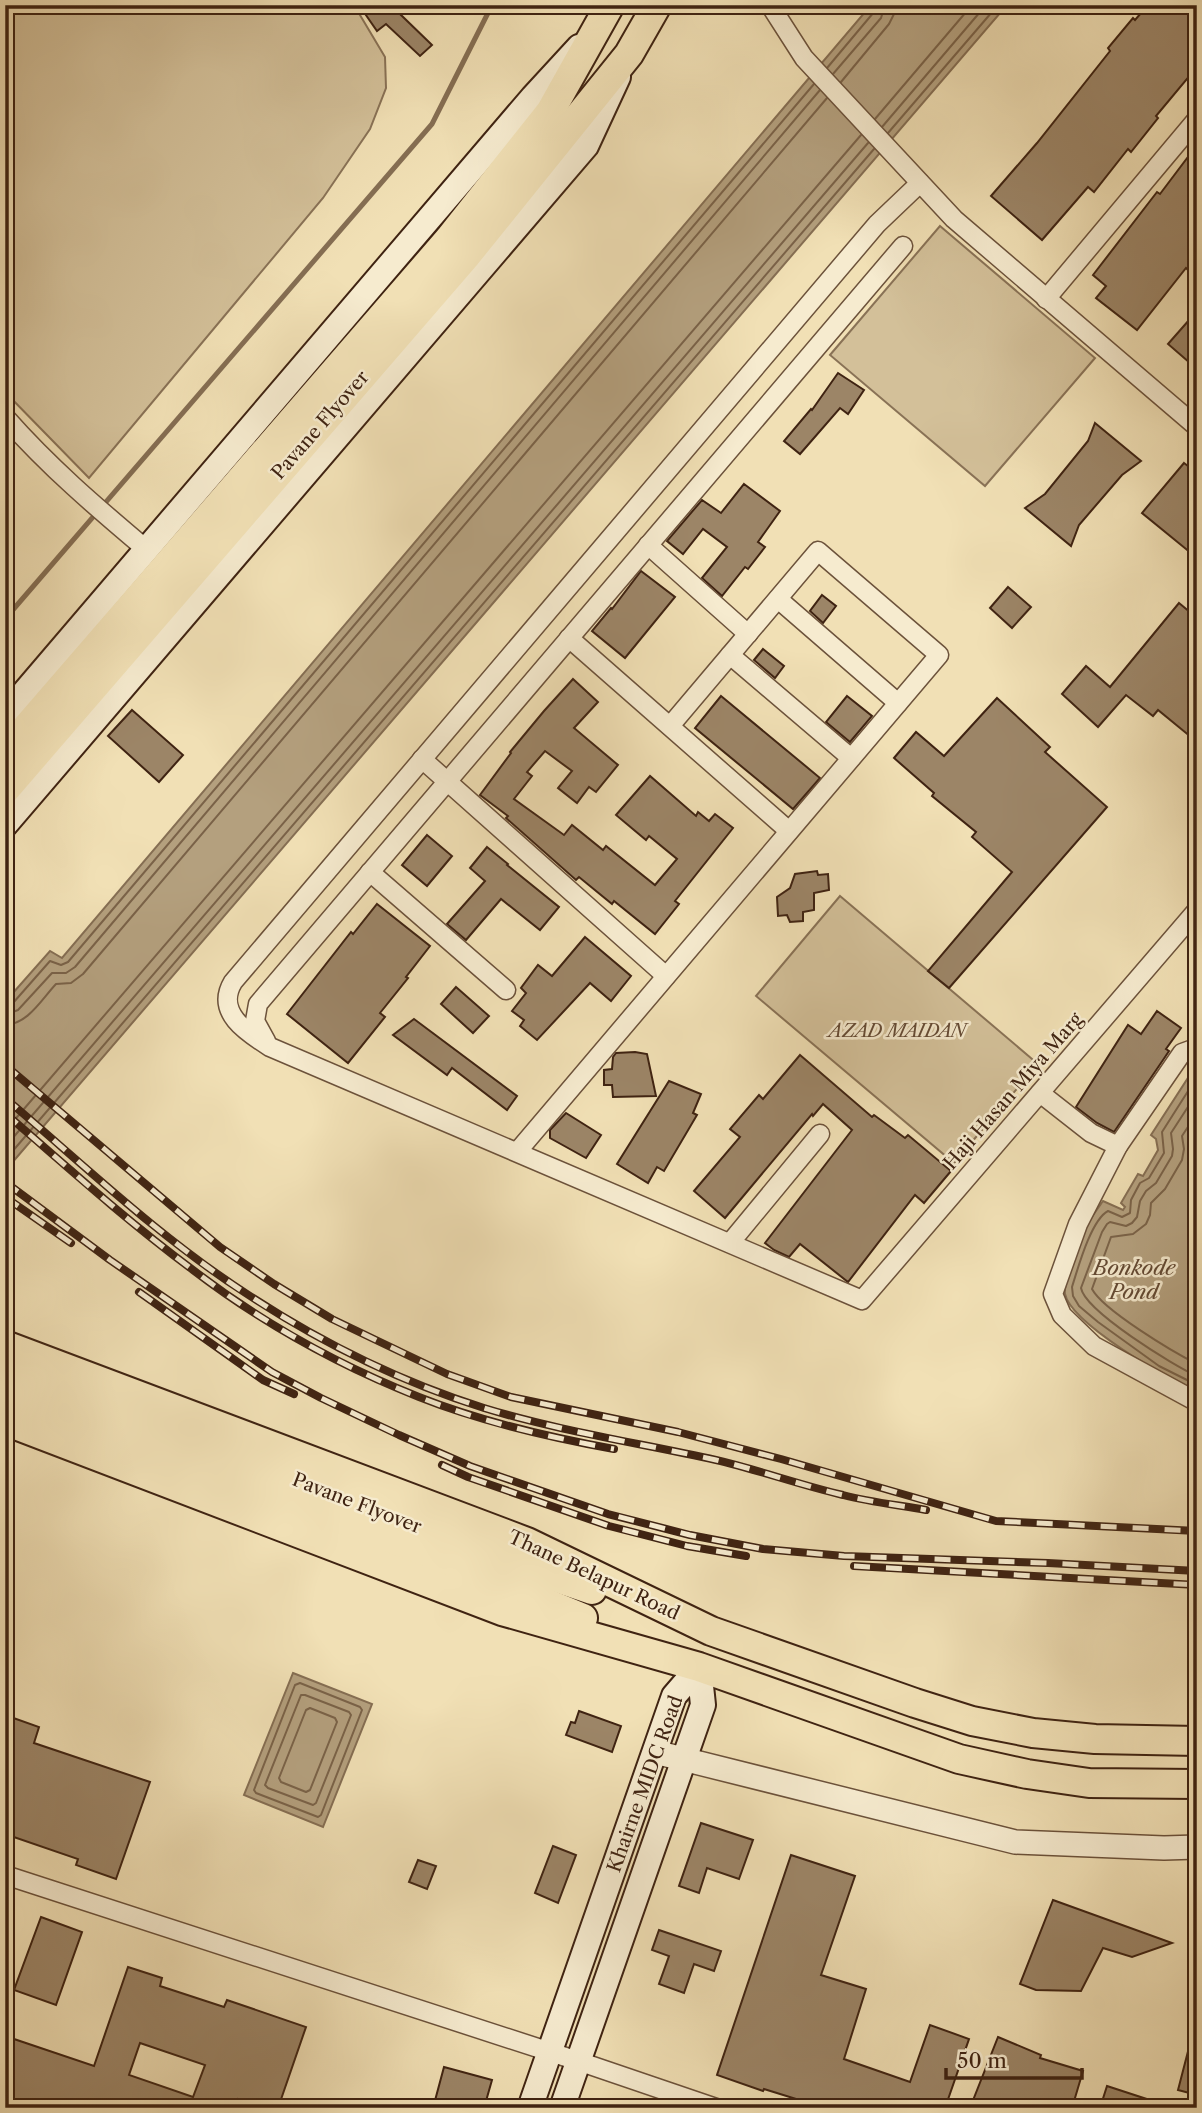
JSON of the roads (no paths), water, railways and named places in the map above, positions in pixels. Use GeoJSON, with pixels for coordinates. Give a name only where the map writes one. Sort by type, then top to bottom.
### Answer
{"type":"FeatureCollection","features":[{"type":"Feature","properties":{"kind":"main road","name":"Pavane Flyover"},"geometry":{"type":"LineString","coordinates":[[5,790],[467,255],[559,120],[596,29],[610,5]]}},
{"type":"Feature","properties":{"kind":"main road","name":"Pavane Flyover"},"geometry":{"type":"LineString","coordinates":[[5,752],[449,239],[559,120],[629,54],[657,7]]}},
{"type":"Feature","properties":{"kind":"main road"},"geometry":{"type":"LineString","coordinates":[[5,715],[533,97],[596,29]]}},
{"type":"Feature","properties":{"kind":"main road"},"geometry":{"type":"LineString","coordinates":[[5,825],[586,146],[629,54]]}},
{"type":"Feature","properties":{"kind":"main road","name":"Thane Belapur Road"},"geometry":{"type":"LineString","coordinates":[[5,1345],[527,1542],[711,1631],[915,1703],[972,1721],[1033,1733],[1095,1740],[1197,1741]]}},
{"type":"Feature","properties":{"kind":"main road","name":"Pavane Flyover"},"geometry":{"type":"LineString","coordinates":[[5,1369],[514,1577],[699,1667]]}},
{"type":"Feature","properties":{"kind":"main road","name":"Pavane Flyover"},"geometry":{"type":"LineString","coordinates":[[5,1395],[514,1577],[711,1631]]}},
{"type":"Feature","properties":{"kind":"main road"},"geometry":{"type":"LineString","coordinates":[[5,1421],[502,1611],[699,1667],[959,1759],[1027,1774],[1089,1783],[1197,1784]]}},
{"type":"Feature","properties":{"kind":"main road","name":"Khairne MIDC Road"},"geometry":{"type":"LineString","coordinates":[[530,2108],[674,1696],[699,1667]]}},
{"type":"Feature","properties":{"kind":"main road","name":"Khairne MIDC Road"},"geometry":{"type":"LineString","coordinates":[[562,2108],[703,1705],[699,1667]]}},
{"type":"Feature","properties":{"kind":"street"},"geometry":{"type":"LineString","coordinates":[[758,5],[774,13],[804,58],[954,219],[1197,427]]}},
{"type":"Feature","properties":{"kind":"street"},"geometry":{"type":"LineString","coordinates":[[1046,299],[1197,119]]}},
{"type":"Feature","properties":{"kind":"street"},"geometry":{"type":"LineString","coordinates":[[820,1134],[730,1243],[270,1047],[257,1040],[231,1014],[226,1002],[229,988],[916,178]]}},
{"type":"Feature","properties":{"kind":"street"},"geometry":{"type":"LineString","coordinates":[[270,1047],[255,1021],[258,1004],[903,246]]}},
{"type":"Feature","properties":{"kind":"street"},"geometry":{"type":"LineString","coordinates":[[5,417],[83,496],[147,550]]}},
{"type":"Feature","properties":{"kind":"street"},"geometry":{"type":"LineString","coordinates":[[648,545],[748,634]]}},
{"type":"Feature","properties":{"kind":"street"},"geometry":{"type":"LineString","coordinates":[[517,1152],[939,655],[818,551],[670,726]]}},
{"type":"Feature","properties":{"kind":"street"},"geometry":{"type":"LineString","coordinates":[[778,599],[898,703]]}},
{"type":"Feature","properties":{"kind":"street"},"geometry":{"type":"LineString","coordinates":[[569,638],[789,831]]}},
{"type":"Feature","properties":{"kind":"street"},"geometry":{"type":"LineString","coordinates":[[730,655],[851,758]]}},
{"type":"Feature","properties":{"kind":"street"},"geometry":{"type":"LineString","coordinates":[[422,759],[666,976]]}},
{"type":"Feature","properties":{"kind":"street"},"geometry":{"type":"LineString","coordinates":[[370,872],[506,990]]}},
{"type":"Feature","properties":{"kind":"street","name":"Haji Hasan Miya Marg"},"geometry":{"type":"LineString","coordinates":[[730,1243],[862,1300],[1197,910]]}},
{"type":"Feature","properties":{"kind":"street"},"geometry":{"type":"LineString","coordinates":[[1197,1050],[1182,1053],[1118,1146],[1078,1224],[1053,1294],[1062,1315],[1094,1346],[1197,1402]]}},
{"type":"Feature","properties":{"kind":"street"},"geometry":{"type":"LineString","coordinates":[[1040,1093],[1091,1133],[1118,1146]]}},
{"type":"Feature","properties":{"kind":"street"},"geometry":{"type":"LineString","coordinates":[[654,1752],[1015,1842],[1197,1847]]}},
{"type":"Feature","properties":{"kind":"street"},"geometry":{"type":"LineString","coordinates":[[5,1875],[716,2108]]}},
{"type":"Feature","properties":{"kind":"water"},"geometry":{"type":"Polygon","coordinates":[[[871,5],[1007,5],[5,1171],[5,1002],[50,951],[62,958],[871,5]]]}},
{"type":"Feature","properties":{"kind":"water","name":"Bonkode Pond"},"geometry":{"type":"Polygon","coordinates":[[[1197,1064],[1197,1393],[1165,1376],[1102,1335],[1071,1306],[1065,1288],[1088,1223],[1103,1201],[1123,1210],[1125,1207],[1121,1203],[1138,1174],[1143,1176],[1158,1150],[1156,1139],[1151,1135],[1197,1064]]]}},
{"type":"Feature","properties":{"kind":"water"},"geometry":{"type":"Polygon","coordinates":[[[293,1673],[372,1704],[323,1827],[244,1795],[293,1673]]]}},
{"type":"Feature","properties":{"kind":"waterway"},"geometry":{"type":"LineString","coordinates":[[5,619],[432,124],[492,5]]}},
{"type":"Feature","properties":{"kind":"railway"},"geometry":{"type":"LineString","coordinates":[[5,1065],[220,1247],[332,1319],[447,1374],[511,1397],[678,1432],[996,1521],[1197,1531]]}},
{"type":"Feature","properties":{"kind":"railway"},"geometry":{"type":"LineString","coordinates":[[5,1098],[123,1200],[215,1272],[303,1328],[392,1373],[453,1398],[512,1416],[716,1460],[853,1497],[926,1510]]}},
{"type":"Feature","properties":{"kind":"railway"},"geometry":{"type":"LineString","coordinates":[[5,1113],[169,1251],[219,1289],[302,1341],[389,1385],[443,1406],[515,1428],[614,1449]]}},
{"type":"Feature","properties":{"kind":"railway"},"geometry":{"type":"LineString","coordinates":[[5,1182],[110,1260],[272,1372],[321,1398],[470,1466],[608,1514],[690,1535],[763,1549],[844,1556],[1197,1571]]}},
{"type":"Feature","properties":{"kind":"railway"},"geometry":{"type":"LineString","coordinates":[[5,1197],[71,1243]]}},
{"type":"Feature","properties":{"kind":"railway"},"geometry":{"type":"LineString","coordinates":[[139,1292],[263,1380],[294,1394]]}},
{"type":"Feature","properties":{"kind":"railway"},"geometry":{"type":"LineString","coordinates":[[442,1465],[468,1477],[609,1526],[687,1546],[746,1556]]}},
{"type":"Feature","properties":{"kind":"railway"},"geometry":{"type":"LineString","coordinates":[[854,1566],[1197,1585]]}},
{"type":"Feature","properties":{"kind":"park label","name":"AZAD MAIDAN"},"geometry":{"type":"Point","coordinates":[897,1030]}}]}
